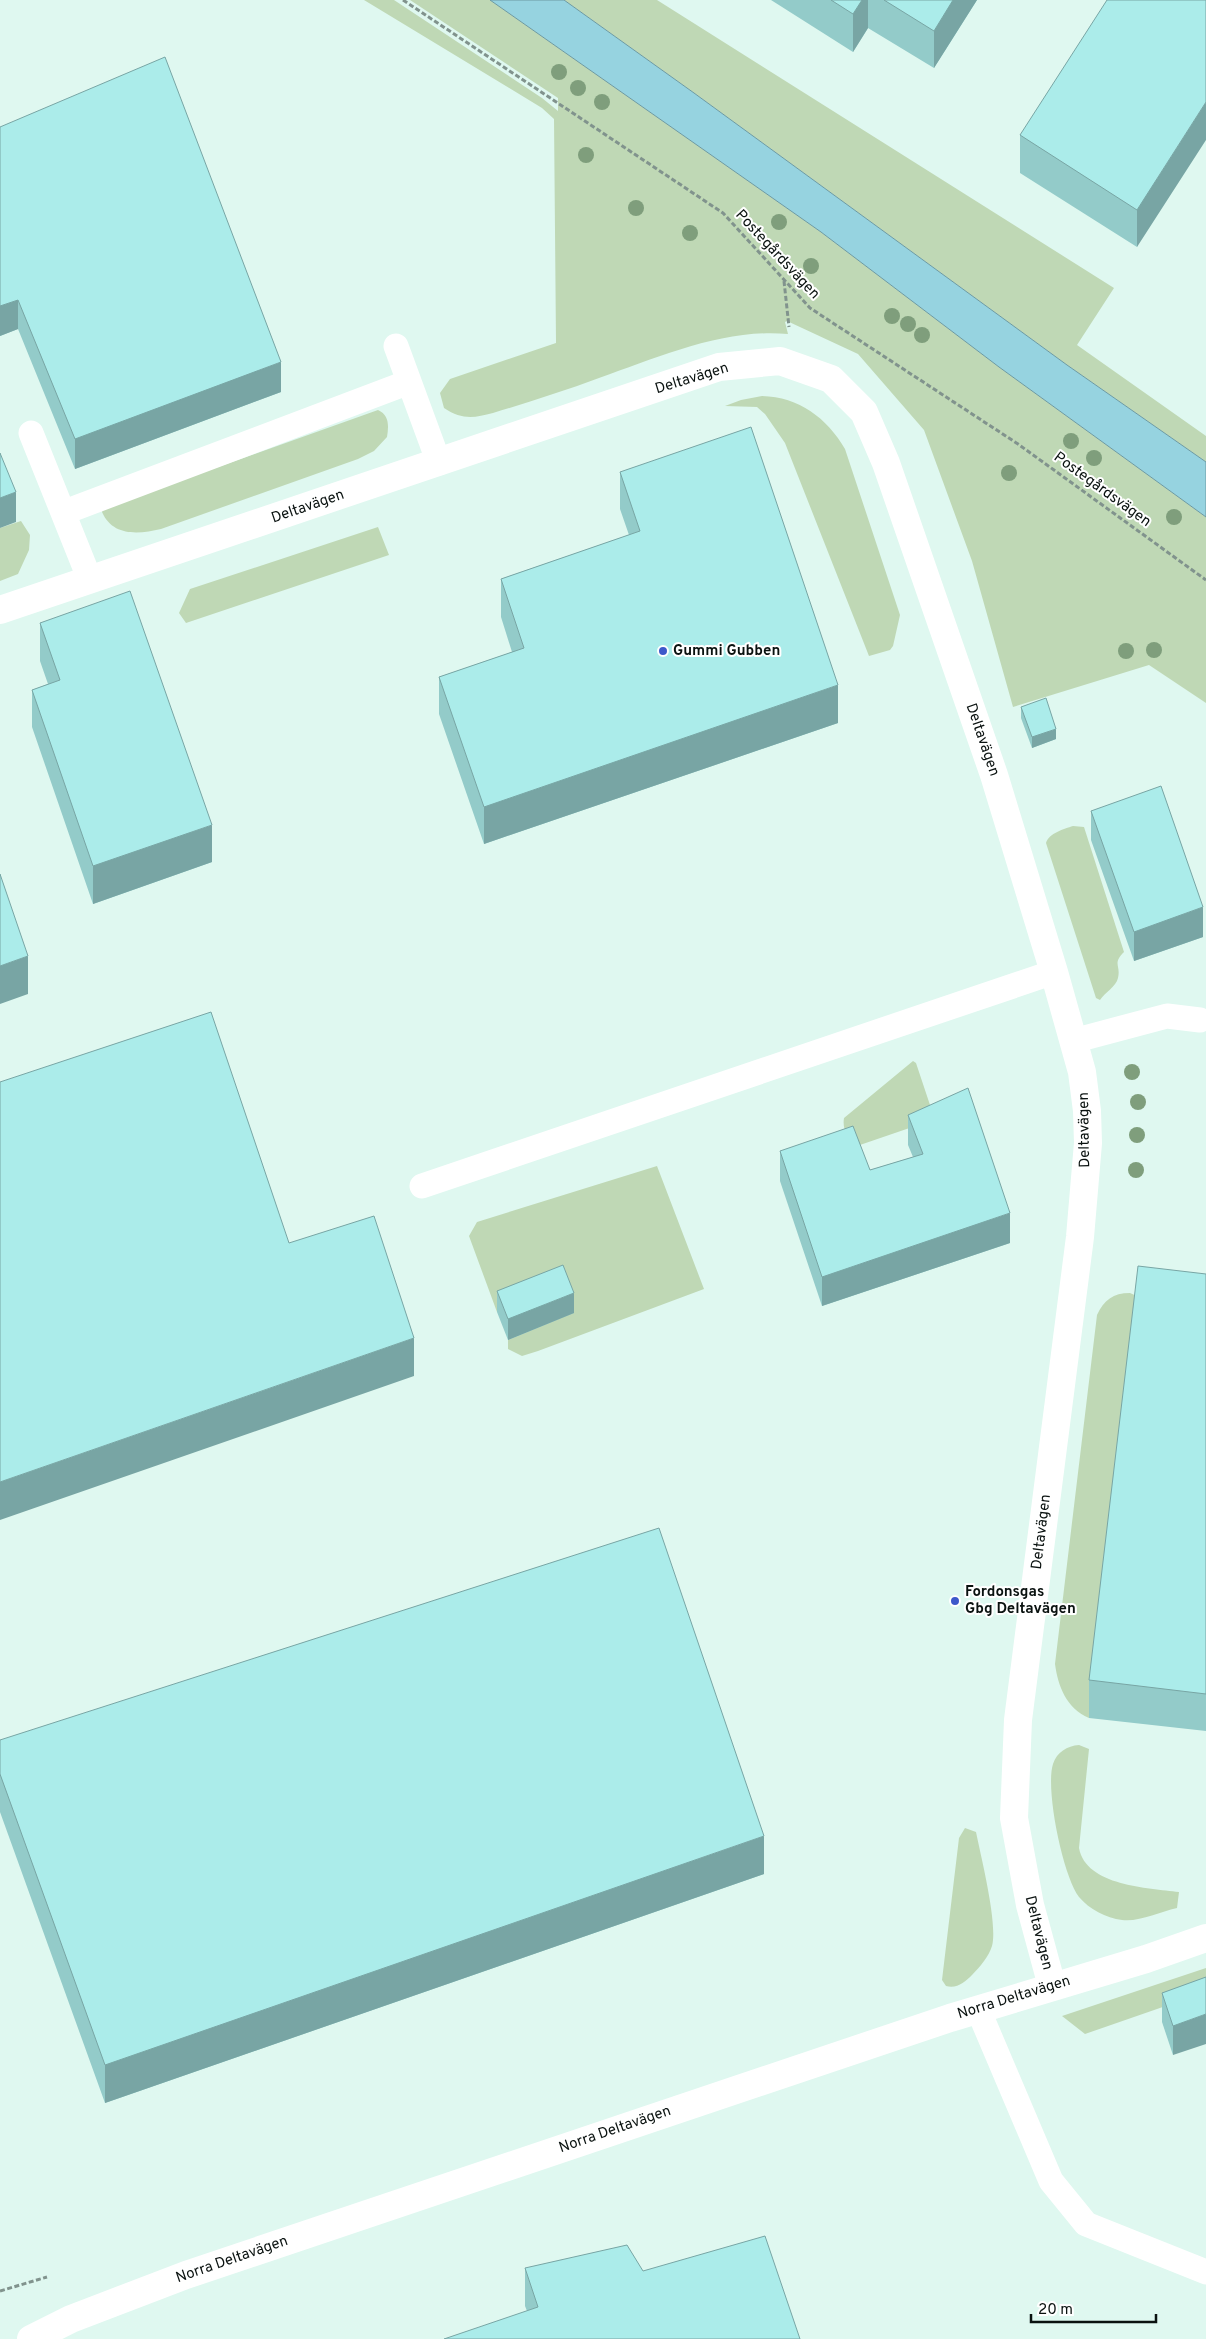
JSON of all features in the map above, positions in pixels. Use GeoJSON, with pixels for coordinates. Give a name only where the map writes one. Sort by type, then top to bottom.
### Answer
{"type":"FeatureCollection","features":[{"type":"Feature","properties":{"kind":"street","name":"Deltavägen"},"geometry":{"type":"LineString","coordinates":[[0,610],[720,367],[780,361],[831,379],[864,412],[886,462],[994,774],[1082,1072],[1087,1111],[1087,1160],[1080,1237],[1018,1720],[1014,1818],[1030,1905],[1052,1986]]}},
{"type":"Feature","properties":{"kind":"street","name":"Norra Deltavägen"},"geometry":{"type":"LineString","coordinates":[[31,2339],[71,2319],[186,2275],[978,2009],[1206,1938]]}},
{"type":"Feature","properties":{"kind":"lane"},"geometry":{"type":"LineString","coordinates":[[396,346],[439,463]]}},
{"type":"Feature","properties":{"kind":"lane"},"geometry":{"type":"LineString","coordinates":[[64,512],[409,382]]}},
{"type":"Feature","properties":{"kind":"lane"},"geometry":{"type":"LineString","coordinates":[[31,433],[90,580]]}},
{"type":"Feature","properties":{"kind":"lane"},"geometry":{"type":"LineString","coordinates":[[422,1186],[1054,972]]}},
{"type":"Feature","properties":{"kind":"lane"},"geometry":{"type":"LineString","coordinates":[[1073,1041],[1167,1016],[1200,1020]]}},
{"type":"Feature","properties":{"kind":"lane"},"geometry":{"type":"LineString","coordinates":[[978,2009],[1051,2181],[1086,2224],[1206,2272]]}},
{"type":"Feature","properties":{"kind":"path","name":"Postegårdsvägen"},"geometry":{"type":"LineString","coordinates":[[403,0],[723,213],[810,308],[1018,444],[1206,580]]}},
{"type":"Feature","properties":{"kind":"path"},"geometry":{"type":"LineString","coordinates":[[784,280],[793,366]]}},
{"type":"Feature","properties":{"kind":"path"},"geometry":{"type":"LineString","coordinates":[[0,2291],[47,2276]]}},
{"type":"Feature","properties":{"kind":"green space"},"geometry":{"type":"Polygon","coordinates":[[[364,0],[394,0],[542,98],[558,111],[558,98],[410,0],[490,0],[821,232],[999,367],[1206,517],[1206,703],[1149,665],[1013,707],[972,561],[924,430],[858,354],[787,321],[785,322],[788,334],[740,335],[692,346],[493,413],[468,417],[457,415],[444,408],[440,393],[450,379],[556,343],[554,119],[542,108],[364,0]]]}},
{"type":"Feature","properties":{"kind":"green space"},"geometry":{"type":"Polygon","coordinates":[[[564,0],[657,0],[1114,288],[1077,345],[1206,436],[1206,462],[1067,365],[564,0]]]}},
{"type":"Feature","properties":{"kind":"green space"},"geometry":{"type":"Polygon","coordinates":[[[762,396],[788,400],[811,411],[830,428],[845,449],[900,615],[893,646],[890,650],[869,656],[785,443],[765,414],[757,407],[725,406],[741,400],[762,396]]]}},
{"type":"Feature","properties":{"kind":"green space"},"geometry":{"type":"Polygon","coordinates":[[[378,410],[382,412],[387,421],[387,437],[374,451],[358,459],[161,529],[144,532],[120,530],[107,520],[102,512],[103,508],[378,410]]]}},
{"type":"Feature","properties":{"kind":"green space"},"geometry":{"type":"Polygon","coordinates":[[[21,521],[30,535],[29,550],[18,574],[0,581],[0,528],[21,521]]]}},
{"type":"Feature","properties":{"kind":"green space"},"geometry":{"type":"Polygon","coordinates":[[[378,527],[389,555],[186,623],[179,613],[190,589],[378,527]]]}},
{"type":"Feature","properties":{"kind":"green space"},"geometry":{"type":"Polygon","coordinates":[[[1073,826],[1084,827],[1124,952],[1118,959],[1119,974],[1117,981],[1100,1000],[1096,998],[1046,843],[1053,834],[1073,826]]]}},
{"type":"Feature","properties":{"kind":"green space"},"geometry":{"type":"Polygon","coordinates":[[[913,1061],[916,1063],[933,1114],[927,1122],[857,1146],[846,1134],[844,1118],[913,1061]]]}},
{"type":"Feature","properties":{"kind":"green space"},"geometry":{"type":"Polygon","coordinates":[[[657,1166],[704,1289],[522,1356],[508,1349],[508,1340],[573,1313],[562,1286],[497,1312],[469,1236],[477,1222],[657,1166]]]}},
{"type":"Feature","properties":{"kind":"green space"},"geometry":{"type":"Polygon","coordinates":[[[1130,1293],[1139,1297],[1089,1718],[1074,1708],[1064,1696],[1055,1664],[1097,1315],[1110,1298],[1119,1294],[1130,1293]]]}},
{"type":"Feature","properties":{"kind":"green space"},"geometry":{"type":"Polygon","coordinates":[[[1079,1745],[1089,1749],[1079,1848],[1084,1861],[1093,1870],[1106,1878],[1120,1883],[1179,1892],[1177,1908],[1143,1918],[1122,1920],[1098,1912],[1079,1897],[1067,1871],[1057,1832],[1053,1812],[1051,1776],[1053,1764],[1060,1753],[1067,1748],[1079,1745]]]}},
{"type":"Feature","properties":{"kind":"green space"},"geometry":{"type":"Polygon","coordinates":[[[965,1828],[976,1832],[991,1907],[993,1936],[991,1950],[978,1968],[964,1982],[950,1987],[946,1986],[942,1980],[959,1838],[965,1828]]]}},
{"type":"Feature","properties":{"kind":"green space"},"geometry":{"type":"Polygon","coordinates":[[[1206,1968],[1206,1992],[1085,2034],[1062,2016],[1206,1968]]]}},
{"type":"Feature","properties":{"kind":"water"},"geometry":{"type":"Polygon","coordinates":[[[490,0],[564,0],[1067,365],[1206,462],[1206,517],[999,367],[821,232],[490,0]]]}},
{"type":"Feature","properties":{"kind":"building"},"geometry":{"type":"Polygon","coordinates":[[[831,0],[862,0],[853,14],[831,0]]]}},
{"type":"Feature","properties":{"kind":"building"},"geometry":{"type":"Polygon","coordinates":[[[884,0],[953,0],[934,31],[884,0]]]}},
{"type":"Feature","properties":{"kind":"building"},"geometry":{"type":"Polygon","coordinates":[[[1107,0],[1206,0],[1206,102],[1137,210],[1020,135],[1107,0]]]}},
{"type":"Feature","properties":{"kind":"building"},"geometry":{"type":"Polygon","coordinates":[[[165,57],[281,362],[75,439],[18,300],[0,306],[0,127],[165,57]]]}},
{"type":"Feature","properties":{"kind":"building","name":"Gummi Gubben"},"geometry":{"type":"Polygon","coordinates":[[[751,427],[838,685],[484,807],[439,677],[524,648],[501,579],[640,531],[620,472],[751,427]]]}},
{"type":"Feature","properties":{"kind":"building"},"geometry":{"type":"Polygon","coordinates":[[[0,453],[16,492],[0,498],[0,453]]]}},
{"type":"Feature","properties":{"kind":"building"},"geometry":{"type":"Polygon","coordinates":[[[130,591],[212,825],[93,866],[32,690],[60,680],[40,623],[130,591]]]}},
{"type":"Feature","properties":{"kind":"building"},"geometry":{"type":"Polygon","coordinates":[[[1046,698],[1056,729],[1032,737],[1021,707],[1046,698]]]}},
{"type":"Feature","properties":{"kind":"building"},"geometry":{"type":"Polygon","coordinates":[[[1161,786],[1203,907],[1134,932],[1091,811],[1161,786]]]}},
{"type":"Feature","properties":{"kind":"building"},"geometry":{"type":"Polygon","coordinates":[[[0,874],[28,956],[0,966],[0,874]]]}},
{"type":"Feature","properties":{"kind":"building"},"geometry":{"type":"Polygon","coordinates":[[[211,1012],[289,1243],[374,1216],[414,1338],[0,1482],[0,1082],[211,1012]]]}},
{"type":"Feature","properties":{"kind":"building"},"geometry":{"type":"Polygon","coordinates":[[[968,1088],[1010,1213],[822,1277],[780,1151],[853,1126],[870,1170],[923,1154],[908,1115],[968,1088]]]}},
{"type":"Feature","properties":{"kind":"building"},"geometry":{"type":"Polygon","coordinates":[[[563,1265],[574,1293],[508,1319],[497,1291],[563,1265]]]}},
{"type":"Feature","properties":{"kind":"building"},"geometry":{"type":"Polygon","coordinates":[[[1138,1266],[1206,1274],[1206,1694],[1089,1680],[1138,1266]]]}},
{"type":"Feature","properties":{"kind":"building"},"geometry":{"type":"Polygon","coordinates":[[[659,1528],[764,1836],[105,2065],[0,1774],[0,1740],[659,1528]]]}},
{"type":"Feature","properties":{"kind":"building"},"geometry":{"type":"Polygon","coordinates":[[[1206,1977],[1206,2014],[1173,2026],[1162,1993],[1206,1977]]]}},
{"type":"Feature","properties":{"kind":"building"},"geometry":{"type":"Polygon","coordinates":[[[765,2236],[800,2339],[444,2339],[538,2307],[525,2268],[627,2245],[643,2271],[765,2236]]]}},
{"type":"Feature","properties":{"kind":"place","name":"Gummi Gubben"},"geometry":{"type":"Point","coordinates":[663,651]}},
{"type":"Feature","properties":{"kind":"place","name":"Fordonsgas Gbg Deltavägen"},"geometry":{"type":"Point","coordinates":[955,1601]}}]}
